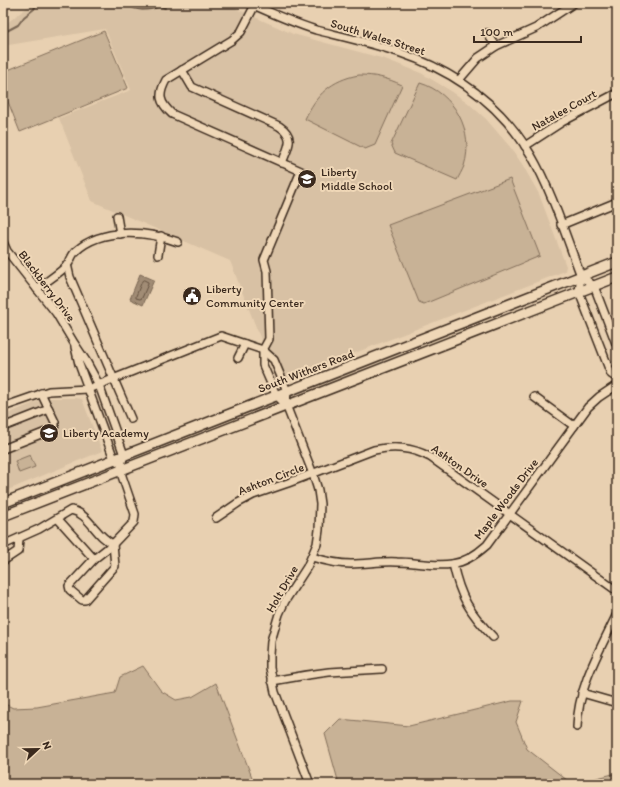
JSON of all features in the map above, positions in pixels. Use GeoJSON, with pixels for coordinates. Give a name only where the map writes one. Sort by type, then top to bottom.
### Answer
{"type":"FeatureCollection","features":[{"type":"Feature","properties":{"kind":"main road","name":"South Withers Road"},"geometry":{"type":"LineString","coordinates":[[3,516],[119,464],[124,455],[617,262]]}},
{"type":"Feature","properties":{"kind":"main road","name":"South Withers Road"},"geometry":{"type":"LineString","coordinates":[[3,503],[286,405],[617,277]]}},
{"type":"Feature","properties":{"kind":"street"},"geometry":{"type":"LineString","coordinates":[[458,80],[478,58],[496,46],[536,28],[574,3]]}},
{"type":"Feature","properties":{"kind":"street"},"geometry":{"type":"LineString","coordinates":[[3,407],[49,391],[88,389],[114,380],[221,336],[263,350],[269,339],[267,271],[264,260],[301,171],[172,114],[165,108],[161,99],[161,89],[166,80],[232,40],[241,32],[253,4]]}},
{"type":"Feature","properties":{"kind":"street","name":"South Wales Street"},"geometry":{"type":"LineString","coordinates":[[253,4],[288,20],[315,30],[373,44],[426,62],[458,80],[483,97],[508,123],[525,146],[539,169],[581,276],[579,292]]}},
{"type":"Feature","properties":{"kind":"street"},"geometry":{"type":"LineString","coordinates":[[487,33],[496,46]]}},
{"type":"Feature","properties":{"kind":"street"},"geometry":{"type":"LineString","coordinates":[[182,70],[192,88],[286,130],[290,136],[289,144],[282,163]]}},
{"type":"Feature","properties":{"kind":"street","name":"Natalee Court"},"geometry":{"type":"LineString","coordinates":[[525,146],[562,122],[615,94]]}},
{"type":"Feature","properties":{"kind":"street"},"geometry":{"type":"LineString","coordinates":[[561,224],[617,202]]}},
{"type":"Feature","properties":{"kind":"street"},"geometry":{"type":"LineString","coordinates":[[117,216],[120,234]]}},
{"type":"Feature","properties":{"kind":"street"},"geometry":{"type":"LineString","coordinates":[[37,289],[67,264],[74,252],[84,244],[95,239],[120,234],[146,234],[161,236],[178,242]]}},
{"type":"Feature","properties":{"kind":"street"},"geometry":{"type":"LineString","coordinates":[[158,255],[161,236]]}},
{"type":"Feature","properties":{"kind":"street","name":"Blackberry Drive"},"geometry":{"type":"LineString","coordinates":[[3,242],[7,251],[56,313],[86,361],[99,385],[124,455]]}},
{"type":"Feature","properties":{"kind":"street"},"geometry":{"type":"LineString","coordinates":[[67,264],[70,278],[131,419]]}},
{"type":"Feature","properties":{"kind":"street"},"geometry":{"type":"LineString","coordinates":[[581,276],[594,286],[617,346]]}},
{"type":"Feature","properties":{"kind":"street"},"geometry":{"type":"LineString","coordinates":[[579,292],[611,374],[617,378]]}},
{"type":"Feature","properties":{"kind":"street","name":"Blackberry Drive"},"geometry":{"type":"LineString","coordinates":[[74,343],[79,364],[119,464],[135,514],[134,522],[112,544]]}},
{"type":"Feature","properties":{"kind":"street"},"geometry":{"type":"LineString","coordinates":[[238,358],[245,344]]}},
{"type":"Feature","properties":{"kind":"street","name":"Holt Drive"},"geometry":{"type":"LineString","coordinates":[[263,350],[274,360],[287,391],[286,405]]}},
{"type":"Feature","properties":{"kind":"street","name":"Holt Drive"},"geometry":{"type":"LineString","coordinates":[[263,350],[263,365],[276,395],[286,405],[318,490],[320,530],[312,557],[302,576],[285,601],[274,627],[270,654],[272,681],[275,692],[310,784]]}},
{"type":"Feature","properties":{"kind":"street","name":"Maple Woods Drive"},"geometry":{"type":"LineString","coordinates":[[312,557],[337,564],[392,561],[435,565],[453,564],[469,559],[487,545],[588,407],[599,397],[617,385]]}},
{"type":"Feature","properties":{"kind":"street"},"geometry":{"type":"LineString","coordinates":[[3,449],[51,430],[55,426],[55,422],[41,393]]}},
{"type":"Feature","properties":{"kind":"street"},"geometry":{"type":"LineString","coordinates":[[534,397],[574,426]]}},
{"type":"Feature","properties":{"kind":"street"},"geometry":{"type":"LineString","coordinates":[[3,427],[49,409]]}},
{"type":"Feature","properties":{"kind":"street","name":"Ashton Drive"},"geometry":{"type":"LineString","coordinates":[[313,474],[374,450],[397,447],[408,448],[420,452],[430,457],[617,591]]}},
{"type":"Feature","properties":{"kind":"street","name":"Ashton Circle"},"geometry":{"type":"LineString","coordinates":[[216,518],[253,495],[313,474]]}},
{"type":"Feature","properties":{"kind":"street"},"geometry":{"type":"LineString","coordinates":[[3,545],[58,519],[71,510],[78,511],[106,541],[112,544]]}},
{"type":"Feature","properties":{"kind":"street"},"geometry":{"type":"LineString","coordinates":[[58,519],[94,559]]}},
{"type":"Feature","properties":{"kind":"street"},"geometry":{"type":"LineString","coordinates":[[3,561],[18,551],[19,538]]}},
{"type":"Feature","properties":{"kind":"street"},"geometry":{"type":"LineString","coordinates":[[112,544],[115,566],[85,600],[82,600],[70,590],[69,586],[94,559],[112,544]]}},
{"type":"Feature","properties":{"kind":"street"},"geometry":{"type":"LineString","coordinates":[[453,564],[456,579],[463,598],[481,625],[493,637]]}},
{"type":"Feature","properties":{"kind":"street"},"geometry":{"type":"LineString","coordinates":[[578,726],[578,714],[582,693],[617,614]]}},
{"type":"Feature","properties":{"kind":"street"},"geometry":{"type":"LineString","coordinates":[[272,681],[307,674],[382,669]]}},
{"type":"Feature","properties":{"kind":"street"},"geometry":{"type":"LineString","coordinates":[[582,693],[617,703]]}},
{"type":"Feature","properties":{"kind":"shaded area","name":"Liberty Middle School"},"geometry":{"type":"Polygon","coordinates":[[[33,3],[226,3],[293,34],[385,59],[421,73],[467,102],[486,119],[511,148],[539,194],[566,266],[565,271],[278,383],[230,261],[92,201],[59,118],[131,90],[105,29],[3,46],[3,26],[33,3]]]}},
{"type":"Feature","properties":{"kind":"shaded area"},"geometry":{"type":"Polygon","coordinates":[[[104,31],[128,88],[20,132],[3,89],[3,72],[104,31]]]}},
{"type":"Feature","properties":{"kind":"shaded area"},"geometry":{"type":"Polygon","coordinates":[[[359,75],[381,77],[402,85],[375,145],[365,149],[305,119],[314,103],[326,90],[340,81],[359,75]]]}},
{"type":"Feature","properties":{"kind":"shaded area"},"geometry":{"type":"Polygon","coordinates":[[[420,83],[443,95],[452,104],[464,127],[467,140],[467,153],[464,166],[457,180],[395,153],[391,144],[420,83]]]}},
{"type":"Feature","properties":{"kind":"shaded area"},"geometry":{"type":"Polygon","coordinates":[[[510,179],[540,256],[424,304],[419,302],[388,225],[510,179]]]}},
{"type":"Feature","properties":{"kind":"shaded area","name":"Liberty Academy"},"geometry":{"type":"Polygon","coordinates":[[[51,398],[82,399],[102,451],[3,492],[3,416],[36,402],[51,398]]]}},
{"type":"Feature","properties":{"kind":"shaded area"},"geometry":{"type":"Polygon","coordinates":[[[30,455],[35,467],[19,473],[15,461],[30,455]]]}},
{"type":"Feature","properties":{"kind":"shaded area"},"geometry":{"type":"Polygon","coordinates":[[[143,666],[161,691],[176,700],[192,697],[216,683],[253,780],[258,784],[3,784],[3,703],[13,708],[37,707],[115,693],[120,677],[143,666]]]}},
{"type":"Feature","properties":{"kind":"shaded area"},"geometry":{"type":"Polygon","coordinates":[[[512,701],[523,701],[516,722],[527,749],[572,784],[339,784],[325,734],[340,719],[409,726],[512,701]]]}},
{"type":"Feature","properties":{"kind":"shaded area"},"geometry":{"type":"Polygon","coordinates":[[[617,773],[617,784],[573,784],[617,773]]]}},
{"type":"Feature","properties":{"kind":"water"},"geometry":{"type":"Polygon","coordinates":[[[140,274],[154,280],[143,305],[130,299],[140,274]]]}},
{"type":"Feature","properties":{"kind":"waterway"},"geometry":{"type":"LineString","coordinates":[[3,33],[18,25],[24,17],[34,9],[37,3]]}},
{"type":"Feature","properties":{"kind":"waterway"},"geometry":{"type":"LineString","coordinates":[[125,3],[129,6],[142,10],[160,6],[165,8]]}},
{"type":"Feature","properties":{"kind":"place","name":"Liberty Middle School"},"geometry":{"type":"Point","coordinates":[307,179]}},
{"type":"Feature","properties":{"kind":"place","name":"Liberty Community Center"},"geometry":{"type":"Point","coordinates":[192,296]}},
{"type":"Feature","properties":{"kind":"place","name":"Liberty Academy"},"geometry":{"type":"Point","coordinates":[49,433]}}]}
